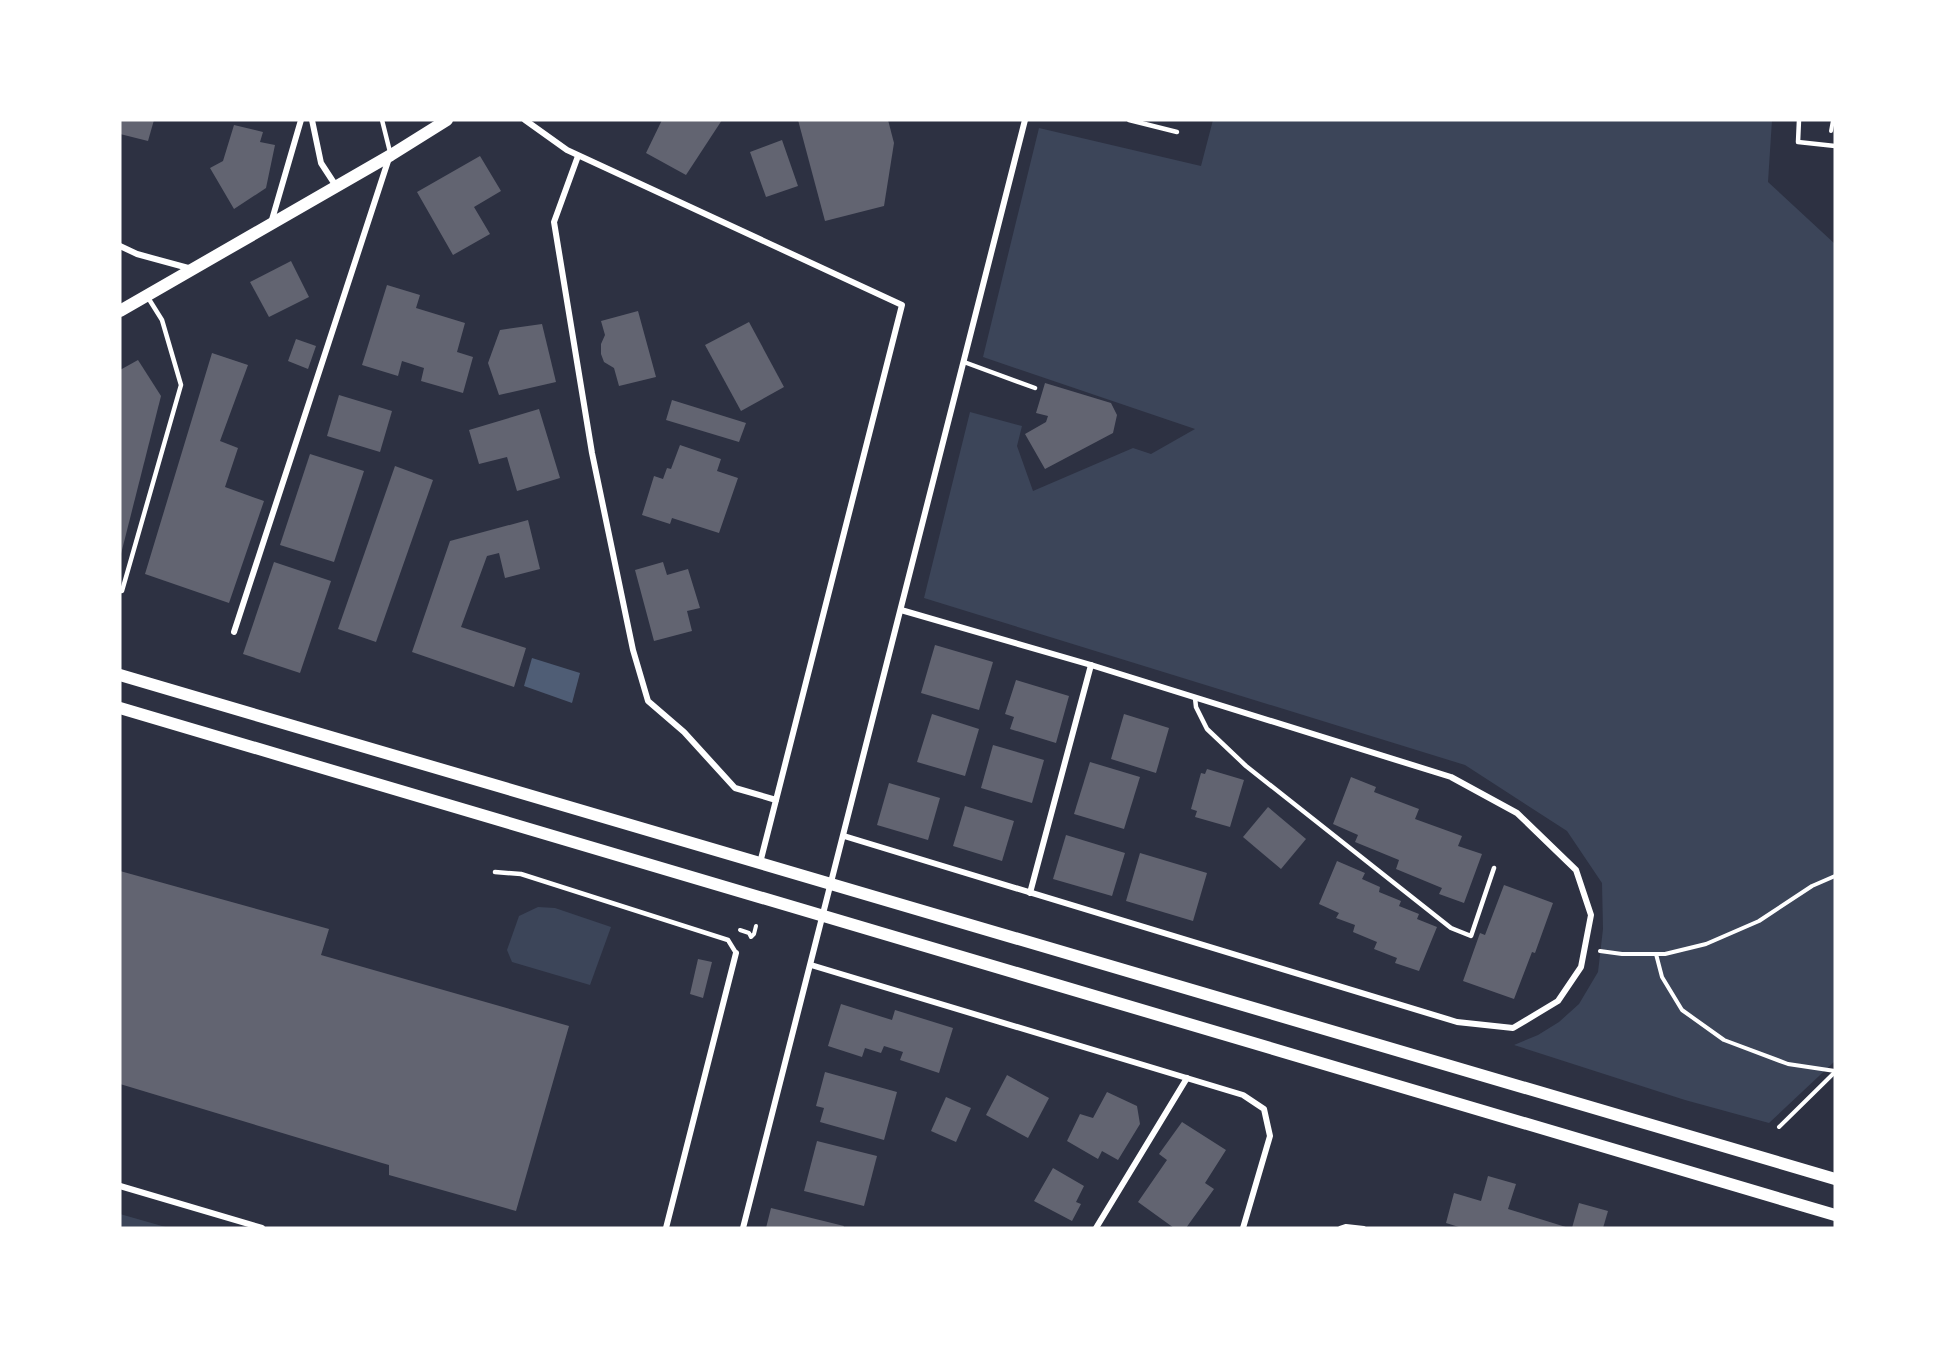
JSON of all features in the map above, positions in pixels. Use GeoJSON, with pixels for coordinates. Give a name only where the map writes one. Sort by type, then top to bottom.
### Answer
{"type":"FeatureCollection","features":[{"type":"Feature","properties":{"kind":"main road"},"geometry":{"type":"LineString","coordinates":[[120,311],[391,155],[447,120]]}},
{"type":"Feature","properties":{"kind":"main road"},"geometry":{"type":"LineString","coordinates":[[120,675],[1835,1179]]}},
{"type":"Feature","properties":{"kind":"main road"},"geometry":{"type":"LineString","coordinates":[[120,708],[1835,1215]]}},
{"type":"Feature","properties":{"kind":"street"},"geometry":{"type":"LineString","coordinates":[[270,224],[301,120]]}},
{"type":"Feature","properties":{"kind":"street"},"geometry":{"type":"LineString","coordinates":[[312,120],[321,163],[336,186]]}},
{"type":"Feature","properties":{"kind":"street"},"geometry":{"type":"LineString","coordinates":[[525,120],[578,156],[902,305],[760,863]]}},
{"type":"Feature","properties":{"kind":"street"},"geometry":{"type":"LineString","coordinates":[[743,1228],[1025,120]]}},
{"type":"Feature","properties":{"kind":"street"},"geometry":{"type":"LineString","coordinates":[[234,632],[391,155]]}},
{"type":"Feature","properties":{"kind":"street"},"geometry":{"type":"LineString","coordinates":[[578,156],[554,222],[592,453],[633,650],[648,701],[684,732],[735,788],[776,800]]}},
{"type":"Feature","properties":{"kind":"street"},"geometry":{"type":"LineString","coordinates":[[120,246],[137,254],[193,270]]}},
{"type":"Feature","properties":{"kind":"street"},"geometry":{"type":"LineString","coordinates":[[844,836],[1457,1022],[1513,1028],[1558,1001],[1581,967],[1591,915],[1576,870],[1517,813],[1451,777],[1091,665],[902,610]]}},
{"type":"Feature","properties":{"kind":"street"},"geometry":{"type":"LineString","coordinates":[[1030,893],[1091,665]]}},
{"type":"Feature","properties":{"kind":"street"},"geometry":{"type":"LineString","coordinates":[[666,1228],[736,953]]}},
{"type":"Feature","properties":{"kind":"street"},"geometry":{"type":"LineString","coordinates":[[811,965],[1243,1095],[1264,1109],[1270,1136],[1243,1228]]}},
{"type":"Feature","properties":{"kind":"street"},"geometry":{"type":"LineString","coordinates":[[1096,1228],[1187,1078]]}},
{"type":"Feature","properties":{"kind":"street"},"geometry":{"type":"LineString","coordinates":[[120,1186],[262,1228]]}},
{"type":"Feature","properties":{"kind":"lane"},"geometry":{"type":"LineString","coordinates":[[382,120],[391,155]]}},
{"type":"Feature","properties":{"kind":"lane"},"geometry":{"type":"LineString","coordinates":[[1129,120],[1177,132]]}},
{"type":"Feature","properties":{"kind":"lane"},"geometry":{"type":"LineString","coordinates":[[1799,120],[1798,142],[1835,146]]}},
{"type":"Feature","properties":{"kind":"lane"},"geometry":{"type":"LineString","coordinates":[[120,591],[122,591],[181,385],[162,320],[147,296]]}},
{"type":"Feature","properties":{"kind":"lane"},"geometry":{"type":"LineString","coordinates":[[964,362],[1035,388]]}},
{"type":"Feature","properties":{"kind":"lane"},"geometry":{"type":"LineString","coordinates":[[1195,698],[1196,707],[1207,729],[1246,766],[1451,928],[1471,936],[1494,868]]}},
{"type":"Feature","properties":{"kind":"lane"},"geometry":{"type":"LineString","coordinates":[[495,872],[520,874],[728,940],[736,953]]}},
{"type":"Feature","properties":{"kind":"path"},"geometry":{"type":"LineString","coordinates":[[1585,948],[1622,954],[1665,954],[1706,944],[1759,921],[1812,886],[1835,876]]}},
{"type":"Feature","properties":{"kind":"path"},"geometry":{"type":"LineString","coordinates":[[749,933],[751,937],[756,926]]}},
{"type":"Feature","properties":{"kind":"path"},"geometry":{"type":"LineString","coordinates":[[1656,954],[1662,977],[1682,1010],[1724,1040],[1788,1064],[1835,1072]]}},
{"type":"Feature","properties":{"kind":"path"},"geometry":{"type":"LineString","coordinates":[[1779,1127],[1835,1072]]}},
{"type":"Feature","properties":{"kind":"path"},"geometry":{"type":"LineString","coordinates":[[1340,1228],[1346,1226],[1364,1228]]}},
{"type":"Feature","properties":{"kind":"shaded area"},"geometry":{"type":"Polygon","coordinates":[[[1213,120],[1772,120],[1768,182],[1835,244],[1835,1061],[1769,1123],[1685,1100],[1514,1045],[1538,1035],[1559,1022],[1579,1004],[1598,972],[1603,929],[1602,883],[1567,831],[1465,765],[924,598],[970,412],[1022,426],[1017,446],[1033,491],[1133,448],[1151,454],[1195,429],[983,357],[1039,128],[1201,166],[1213,120]]]}},
{"type":"Feature","properties":{"kind":"shaded area"},"geometry":{"type":"Polygon","coordinates":[[[532,658],[580,673],[572,703],[524,686],[532,658]]]}},
{"type":"Feature","properties":{"kind":"shaded area"},"geometry":{"type":"Polygon","coordinates":[[[538,907],[555,908],[611,927],[590,985],[512,962],[507,950],[519,916],[538,907]]]}},
{"type":"Feature","properties":{"kind":"shaded area"},"geometry":{"type":"Polygon","coordinates":[[[120,1214],[169,1228],[120,1228],[120,1214]]]}},
{"type":"Feature","properties":{"kind":"building"},"geometry":{"type":"Polygon","coordinates":[[[120,120],[154,120],[148,141],[120,134],[120,120]]]}},
{"type":"Feature","properties":{"kind":"building"},"geometry":{"type":"Polygon","coordinates":[[[662,120],[722,120],[686,175],[646,153],[662,120]]]}},
{"type":"Feature","properties":{"kind":"building"},"geometry":{"type":"Polygon","coordinates":[[[798,120],[888,120],[894,143],[884,206],[825,221],[798,120]]]}},
{"type":"Feature","properties":{"kind":"building"},"geometry":{"type":"Polygon","coordinates":[[[234,125],[263,132],[260,142],[275,145],[266,188],[234,209],[210,168],[223,161],[234,125]]]}},
{"type":"Feature","properties":{"kind":"building"},"geometry":{"type":"Polygon","coordinates":[[[782,140],[798,186],[766,197],[750,152],[782,140]]]}},
{"type":"Feature","properties":{"kind":"building"},"geometry":{"type":"Polygon","coordinates":[[[480,156],[501,191],[474,207],[490,234],[453,255],[417,192],[480,156]]]}},
{"type":"Feature","properties":{"kind":"building"},"geometry":{"type":"Polygon","coordinates":[[[291,261],[309,297],[269,317],[250,282],[291,261]]]}},
{"type":"Feature","properties":{"kind":"building"},"geometry":{"type":"Polygon","coordinates":[[[387,285],[420,295],[416,308],[465,323],[457,352],[473,357],[463,393],[421,381],[424,368],[402,361],[398,376],[362,365],[387,285]]]}},
{"type":"Feature","properties":{"kind":"building"},"geometry":{"type":"Polygon","coordinates":[[[638,311],[656,377],[619,386],[614,368],[604,362],[601,354],[601,344],[605,335],[601,321],[638,311]]]}},
{"type":"Feature","properties":{"kind":"building"},"geometry":{"type":"Polygon","coordinates":[[[749,322],[784,387],[741,411],[705,345],[749,322]]]}},
{"type":"Feature","properties":{"kind":"building"},"geometry":{"type":"Polygon","coordinates":[[[542,324],[556,382],[499,395],[488,363],[500,330],[542,324]]]}},
{"type":"Feature","properties":{"kind":"building"},"geometry":{"type":"Polygon","coordinates":[[[296,339],[316,346],[308,369],[288,361],[296,339]]]}},
{"type":"Feature","properties":{"kind":"building"},"geometry":{"type":"Polygon","coordinates":[[[212,353],[248,365],[220,441],[238,448],[225,487],[264,501],[229,603],[145,574],[212,353]]]}},
{"type":"Feature","properties":{"kind":"building"},"geometry":{"type":"Polygon","coordinates":[[[138,360],[161,396],[121,554],[120,370],[138,360]]]}},
{"type":"Feature","properties":{"kind":"building"},"geometry":{"type":"Polygon","coordinates":[[[1045,383],[1111,403],[1117,415],[1113,433],[1045,469],[1025,434],[1046,422],[1048,416],[1036,413],[1045,383]]]}},
{"type":"Feature","properties":{"kind":"building"},"geometry":{"type":"Polygon","coordinates":[[[339,395],[392,411],[380,452],[327,436],[339,395]]]}},
{"type":"Feature","properties":{"kind":"building"},"geometry":{"type":"Polygon","coordinates":[[[672,400],[746,423],[739,442],[666,420],[672,400]]]}},
{"type":"Feature","properties":{"kind":"building"},"geometry":{"type":"Polygon","coordinates":[[[539,409],[560,478],[517,491],[507,457],[479,464],[469,430],[539,409]]]}},
{"type":"Feature","properties":{"kind":"building"},"geometry":{"type":"Polygon","coordinates":[[[680,445],[721,459],[717,471],[738,478],[719,533],[672,518],[670,524],[642,515],[654,476],[663,479],[667,468],[671,469],[680,445]]]}},
{"type":"Feature","properties":{"kind":"building"},"geometry":{"type":"Polygon","coordinates":[[[310,454],[364,471],[334,562],[280,545],[310,454]]]}},
{"type":"Feature","properties":{"kind":"building"},"geometry":{"type":"Polygon","coordinates":[[[395,466],[433,480],[376,642],[338,629],[395,466]]]}},
{"type":"Feature","properties":{"kind":"building"},"geometry":{"type":"Polygon","coordinates":[[[528,520],[540,569],[505,578],[499,553],[487,556],[461,627],[526,648],[514,687],[412,652],[450,541],[528,520]]]}},
{"type":"Feature","properties":{"kind":"building"},"geometry":{"type":"Polygon","coordinates":[[[274,562],[331,581],[300,673],[243,654],[274,562]]]}},
{"type":"Feature","properties":{"kind":"building"},"geometry":{"type":"Polygon","coordinates":[[[663,562],[667,575],[688,569],[700,608],[687,611],[692,631],[654,641],[635,570],[663,562]]]}},
{"type":"Feature","properties":{"kind":"building"},"geometry":{"type":"Polygon","coordinates":[[[935,645],[993,662],[979,710],[921,693],[935,645]]]}},
{"type":"Feature","properties":{"kind":"building"},"geometry":{"type":"Polygon","coordinates":[[[1016,680],[1069,696],[1056,743],[1010,729],[1014,717],[1005,714],[1016,680]]]}},
{"type":"Feature","properties":{"kind":"building"},"geometry":{"type":"Polygon","coordinates":[[[932,714],[979,729],[965,776],[917,762],[932,714]]]}},
{"type":"Feature","properties":{"kind":"building"},"geometry":{"type":"Polygon","coordinates":[[[1124,714],[1169,728],[1156,773],[1111,759],[1124,714]]]}},
{"type":"Feature","properties":{"kind":"building"},"geometry":{"type":"Polygon","coordinates":[[[993,745],[1044,760],[1032,803],[981,788],[993,745]]]}},
{"type":"Feature","properties":{"kind":"building"},"geometry":{"type":"Polygon","coordinates":[[[1090,762],[1140,777],[1124,829],[1074,814],[1090,762]]]}},
{"type":"Feature","properties":{"kind":"building"},"geometry":{"type":"Polygon","coordinates":[[[1207,769],[1244,780],[1230,827],[1195,817],[1197,811],[1191,809],[1201,773],[1205,774],[1207,769]]]}},
{"type":"Feature","properties":{"kind":"building"},"geometry":{"type":"Polygon","coordinates":[[[1351,777],[1376,787],[1374,792],[1419,809],[1415,819],[1462,836],[1458,846],[1482,854],[1464,903],[1439,894],[1442,888],[1396,869],[1399,860],[1355,842],[1358,835],[1333,824],[1351,777]]]}},
{"type":"Feature","properties":{"kind":"building"},"geometry":{"type":"Polygon","coordinates":[[[889,783],[940,798],[928,840],[877,825],[889,783]]]}},
{"type":"Feature","properties":{"kind":"building"},"geometry":{"type":"Polygon","coordinates":[[[965,806],[1014,821],[1002,861],[953,846],[965,806]]]}},
{"type":"Feature","properties":{"kind":"building"},"geometry":{"type":"Polygon","coordinates":[[[1268,807],[1306,839],[1281,869],[1243,837],[1268,807]]]}},
{"type":"Feature","properties":{"kind":"building"},"geometry":{"type":"Polygon","coordinates":[[[1066,835],[1125,853],[1112,896],[1053,879],[1066,835]]]}},
{"type":"Feature","properties":{"kind":"building"},"geometry":{"type":"Polygon","coordinates":[[[1140,853],[1207,873],[1193,921],[1126,901],[1140,853]]]}},
{"type":"Feature","properties":{"kind":"building"},"geometry":{"type":"Polygon","coordinates":[[[1337,861],[1365,873],[1362,879],[1380,887],[1379,892],[1401,901],[1399,906],[1419,914],[1417,919],[1437,927],[1419,971],[1395,963],[1397,958],[1374,949],[1377,942],[1353,932],[1355,925],[1336,918],[1339,913],[1319,904],[1337,861]]]}},
{"type":"Feature","properties":{"kind":"building"},"geometry":{"type":"Polygon","coordinates":[[[120,871],[329,929],[321,955],[569,1026],[516,1211],[389,1175],[389,1165],[120,1084],[120,871]]]}},
{"type":"Feature","properties":{"kind":"building"},"geometry":{"type":"Polygon","coordinates":[[[1504,885],[1553,903],[1535,953],[1532,952],[1514,999],[1463,981],[1480,933],[1485,935],[1504,885]]]}},
{"type":"Feature","properties":{"kind":"building"},"geometry":{"type":"Polygon","coordinates":[[[698,959],[712,962],[703,998],[690,994],[698,959]]]}},
{"type":"Feature","properties":{"kind":"building"},"geometry":{"type":"Polygon","coordinates":[[[841,1004],[892,1020],[895,1010],[953,1028],[939,1073],[900,1060],[903,1052],[884,1046],[881,1053],[865,1048],[862,1057],[828,1046],[841,1004]]]}},
{"type":"Feature","properties":{"kind":"building"},"geometry":{"type":"Polygon","coordinates":[[[825,1072],[897,1092],[884,1140],[820,1122],[824,1108],[816,1106],[825,1072]]]}},
{"type":"Feature","properties":{"kind":"building"},"geometry":{"type":"Polygon","coordinates":[[[1007,1075],[1049,1098],[1028,1138],[986,1115],[1007,1075]]]}},
{"type":"Feature","properties":{"kind":"building"},"geometry":{"type":"Polygon","coordinates":[[[1107,1092],[1137,1106],[1140,1124],[1118,1160],[1102,1151],[1098,1159],[1067,1141],[1080,1114],[1093,1118],[1107,1092]]]}},
{"type":"Feature","properties":{"kind":"building"},"geometry":{"type":"Polygon","coordinates":[[[946,1097],[971,1108],[956,1142],[931,1131],[946,1097]]]}},
{"type":"Feature","properties":{"kind":"building"},"geometry":{"type":"Polygon","coordinates":[[[1182,1122],[1226,1150],[1205,1183],[1214,1189],[1186,1228],[1174,1228],[1138,1202],[1167,1160],[1159,1154],[1182,1122]]]}},
{"type":"Feature","properties":{"kind":"building"},"geometry":{"type":"Polygon","coordinates":[[[817,1141],[877,1156],[864,1206],[804,1191],[817,1141]]]}},
{"type":"Feature","properties":{"kind":"building"},"geometry":{"type":"Polygon","coordinates":[[[1053,1168],[1084,1186],[1076,1202],[1081,1204],[1072,1221],[1034,1201],[1053,1168]]]}},
{"type":"Feature","properties":{"kind":"building"},"geometry":{"type":"Polygon","coordinates":[[[1488,1176],[1516,1184],[1508,1209],[1569,1228],[1462,1228],[1446,1223],[1454,1193],[1481,1201],[1488,1176]]]}},
{"type":"Feature","properties":{"kind":"building"},"geometry":{"type":"Polygon","coordinates":[[[1579,1203],[1608,1211],[1603,1228],[1572,1228],[1579,1203]]]}},
{"type":"Feature","properties":{"kind":"building"},"geometry":{"type":"Polygon","coordinates":[[[771,1208],[844,1226],[843,1228],[766,1228],[771,1208]]]}}]}
